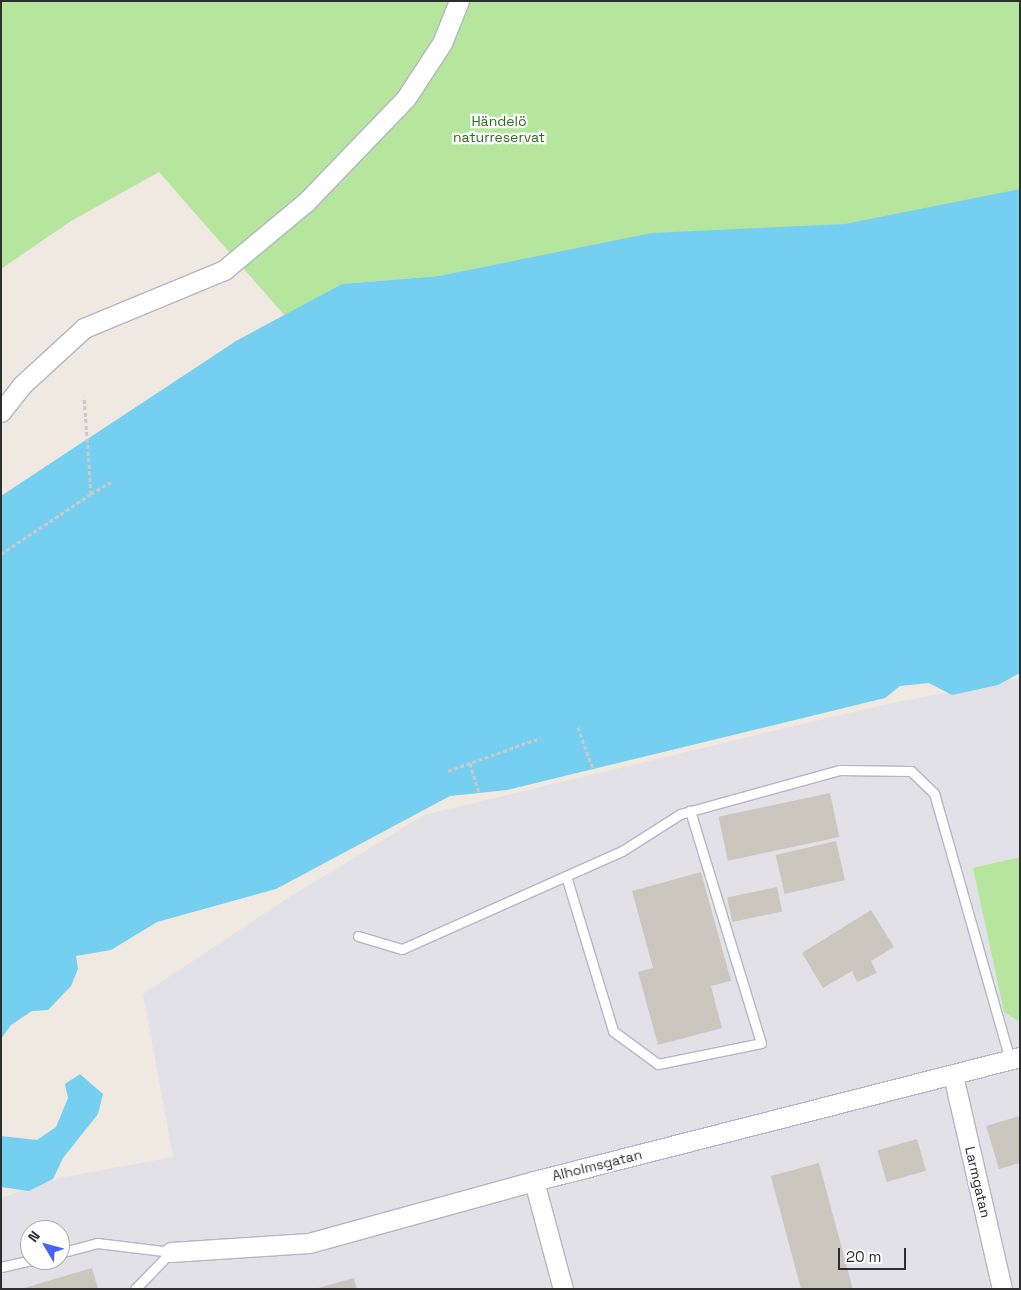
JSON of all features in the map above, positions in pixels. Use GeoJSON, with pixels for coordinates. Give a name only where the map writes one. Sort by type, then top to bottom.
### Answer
{"type":"FeatureCollection","features":[{"type":"Feature","properties":{"kind":"street"},"geometry":{"type":"LineString","coordinates":[[1,412],[22,385],[84,328],[224,270],[306,202],[406,98],[442,43],[459,1]]}},
{"type":"Feature","properties":{"kind":"street","name":"Alholmsgatan"},"geometry":{"type":"LineString","coordinates":[[171,1252],[310,1243],[534,1181],[1015,1058]]}},
{"type":"Feature","properties":{"kind":"street","name":"Larmgatan"},"geometry":{"type":"LineString","coordinates":[[952,1075],[1002,1289]]}},
{"type":"Feature","properties":{"kind":"street"},"geometry":{"type":"LineString","coordinates":[[534,1181],[563,1289]]}},
{"type":"Feature","properties":{"kind":"lane"},"geometry":{"type":"LineString","coordinates":[[358,936],[402,949],[622,850],[680,814],[840,770],[911,771],[934,792],[1015,1058]]}},
{"type":"Feature","properties":{"kind":"lane"},"geometry":{"type":"LineString","coordinates":[[566,876],[613,1031],[658,1064],[761,1042],[690,811]]}},
{"type":"Feature","properties":{"kind":"lane"},"geometry":{"type":"LineString","coordinates":[[70,1250],[97,1243],[171,1252]]}},
{"type":"Feature","properties":{"kind":"lane"},"geometry":{"type":"LineString","coordinates":[[135,1289],[171,1252]]}},
{"type":"Feature","properties":{"kind":"lane"},"geometry":{"type":"LineString","coordinates":[[1,1267],[20,1262]]}},
{"type":"Feature","properties":{"kind":"path"},"geometry":{"type":"LineString","coordinates":[[84,396],[92,494]]}},
{"type":"Feature","properties":{"kind":"path"},"geometry":{"type":"LineString","coordinates":[[1,554],[111,482]]}},
{"type":"Feature","properties":{"kind":"path"},"geometry":{"type":"LineString","coordinates":[[578,727],[593,769]]}},
{"type":"Feature","properties":{"kind":"path"},"geometry":{"type":"LineString","coordinates":[[448,771],[540,738]]}},
{"type":"Feature","properties":{"kind":"path"},"geometry":{"type":"LineString","coordinates":[[470,763],[479,793]]}},
{"type":"Feature","properties":{"kind":"shaded area"},"geometry":{"type":"Polygon","coordinates":[[[1020,678],[1020,857],[973,868],[1004,1012],[1020,1022],[1020,1289],[1,1289],[1,1198],[59,1178],[173,1157],[143,994],[280,903],[424,815],[882,705],[1020,678]]]}},
{"type":"Feature","properties":{"kind":"green space","name":"Händelö naturreservat"},"geometry":{"type":"Polygon","coordinates":[[[1,1],[1020,1],[1020,189],[908,216],[439,276],[342,284],[285,316],[159,172],[71,221],[1,269],[1,1]]]}},
{"type":"Feature","properties":{"kind":"green space"},"geometry":{"type":"Polygon","coordinates":[[[1020,857],[1020,1022],[1004,1012],[973,868],[1020,857]]]}},
{"type":"Feature","properties":{"kind":"water"},"geometry":{"type":"Polygon","coordinates":[[[1020,189],[1020,673],[998,685],[952,695],[929,683],[900,686],[885,698],[507,790],[450,796],[276,889],[157,922],[111,950],[76,956],[78,969],[71,986],[48,1010],[32,1011],[11,1025],[1,1039],[1,496],[236,341],[342,284],[439,276],[652,233],[845,224],[1020,189]]]}},
{"type":"Feature","properties":{"kind":"water"},"geometry":{"type":"Polygon","coordinates":[[[80,1074],[103,1094],[98,1114],[63,1158],[53,1179],[29,1191],[1,1187],[1,1136],[37,1140],[56,1127],[68,1098],[65,1084],[80,1074]]]}},
{"type":"Feature","properties":{"kind":"building"},"geometry":{"type":"Polygon","coordinates":[[[830,793],[839,837],[728,861],[718,817],[830,793]]]}},
{"type":"Feature","properties":{"kind":"building"},"geometry":{"type":"Polygon","coordinates":[[[836,841],[845,880],[785,894],[776,855],[836,841]]]}},
{"type":"Feature","properties":{"kind":"building"},"geometry":{"type":"Polygon","coordinates":[[[701,872],[731,981],[711,986],[722,1028],[658,1045],[638,972],[653,968],[632,891],[701,872]]]}},
{"type":"Feature","properties":{"kind":"building"},"geometry":{"type":"Polygon","coordinates":[[[777,887],[782,911],[732,922],[727,898],[777,887]]]}},
{"type":"Feature","properties":{"kind":"building"},"geometry":{"type":"Polygon","coordinates":[[[871,910],[894,947],[871,961],[877,973],[857,982],[852,971],[823,988],[802,953],[871,910]]]}},
{"type":"Feature","properties":{"kind":"building"},"geometry":{"type":"Polygon","coordinates":[[[1020,1116],[1020,1163],[999,1169],[986,1126],[1020,1116]]]}},
{"type":"Feature","properties":{"kind":"building"},"geometry":{"type":"Polygon","coordinates":[[[917,1139],[926,1171],[887,1182],[878,1150],[917,1139]]]}},
{"type":"Feature","properties":{"kind":"building"},"geometry":{"type":"Polygon","coordinates":[[[819,1163],[853,1289],[801,1289],[771,1176],[819,1163]]]}},
{"type":"Feature","properties":{"kind":"building"},"geometry":{"type":"Polygon","coordinates":[[[92,1268],[98,1289],[24,1289],[24,1288],[92,1268]]]}},
{"type":"Feature","properties":{"kind":"building"},"geometry":{"type":"Polygon","coordinates":[[[354,1278],[357,1289],[318,1289],[318,1288],[354,1278]]]}}]}
